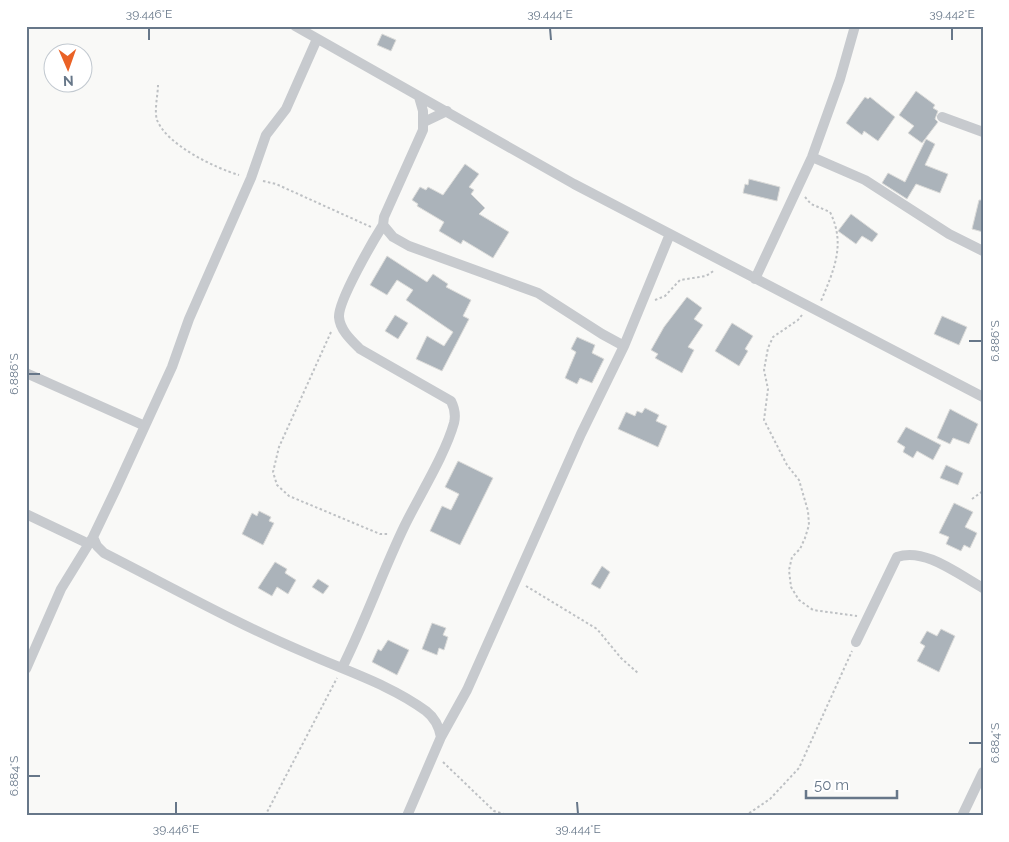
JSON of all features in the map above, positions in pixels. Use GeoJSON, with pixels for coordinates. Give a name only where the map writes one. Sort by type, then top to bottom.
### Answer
{"type":"FeatureCollection","features":[{"type":"Feature","properties":{"kind":"street"},"geometry":{"type":"LineString","coordinates":[[295,26],[574,184],[983,397]]}},
{"type":"Feature","properties":{"kind":"street"},"geometry":{"type":"LineString","coordinates":[[755,278],[812,157],[840,79],[855,26]]}},
{"type":"Feature","properties":{"kind":"street"},"geometry":{"type":"LineString","coordinates":[[26,669],[61,589],[91,541],[172,367],[189,319],[249,183],[266,135],[286,109],[317,39]]}},
{"type":"Feature","properties":{"kind":"street"},"geometry":{"type":"LineString","coordinates":[[342,668],[360,632],[402,530],[443,448],[454,423],[456,411],[451,401],[360,349],[346,334],[339,316],[360,265],[381,229],[384,216],[424,130],[419,96]]}},
{"type":"Feature","properties":{"kind":"street"},"geometry":{"type":"LineString","coordinates":[[424,122],[447,111]]}},
{"type":"Feature","properties":{"kind":"street"},"geometry":{"type":"LineString","coordinates":[[942,117],[983,132]]}},
{"type":"Feature","properties":{"kind":"street"},"geometry":{"type":"LineString","coordinates":[[812,157],[865,180],[949,234],[983,251]]}},
{"type":"Feature","properties":{"kind":"street"},"geometry":{"type":"LineString","coordinates":[[381,229],[409,246],[538,292],[602,334],[624,346]]}},
{"type":"Feature","properties":{"kind":"street"},"geometry":{"type":"LineString","coordinates":[[407,816],[441,737],[467,690],[515,580],[624,346],[670,234]]}},
{"type":"Feature","properties":{"kind":"street"},"geometry":{"type":"LineString","coordinates":[[26,373],[144,426]]}},
{"type":"Feature","properties":{"kind":"street"},"geometry":{"type":"LineString","coordinates":[[26,514],[91,541],[104,553],[306,653],[407,698],[428,712],[438,724],[441,737]]}},
{"type":"Feature","properties":{"kind":"street"},"geometry":{"type":"LineString","coordinates":[[856,642],[897,556],[907,553],[922,556],[983,588]]}},
{"type":"Feature","properties":{"kind":"street"},"geometry":{"type":"LineString","coordinates":[[962,816],[983,772]]}},
{"type":"Feature","properties":{"kind":"path"},"geometry":{"type":"LineString","coordinates":[[158,85],[157,120],[177,145],[249,183],[265,180],[381,229]]}},
{"type":"Feature","properties":{"kind":"path"},"geometry":{"type":"LineString","coordinates":[[797,190],[811,204],[830,212],[835,223],[836,264],[813,308],[773,337],[768,348],[764,370],[768,389],[764,420],[788,465],[799,480],[808,511],[809,525],[805,538],[800,549],[792,557],[789,570],[791,587],[799,600],[813,610],[854,616],[869,613]]}},
{"type":"Feature","properties":{"kind":"path"},"geometry":{"type":"LineString","coordinates":[[642,299],[656,300],[666,296],[680,280],[706,276],[725,263]]}},
{"type":"Feature","properties":{"kind":"path"},"geometry":{"type":"LineString","coordinates":[[339,316],[280,448],[273,472],[277,485],[289,496],[380,534],[390,534],[402,530]]}},
{"type":"Feature","properties":{"kind":"path"},"geometry":{"type":"LineString","coordinates":[[972,500],[983,491]]}},
{"type":"Feature","properties":{"kind":"path"},"geometry":{"type":"LineString","coordinates":[[515,580],[597,629],[621,658],[639,674]]}},
{"type":"Feature","properties":{"kind":"path"},"geometry":{"type":"LineString","coordinates":[[745,816],[770,799],[799,768],[856,642]]}},
{"type":"Feature","properties":{"kind":"path"},"geometry":{"type":"LineString","coordinates":[[265,816],[342,668]]}},
{"type":"Feature","properties":{"kind":"path"},"geometry":{"type":"LineString","coordinates":[[434,754],[494,811],[510,816]]}},
{"type":"Feature","properties":{"kind":"building"},"geometry":{"type":"Polygon","coordinates":[[[382,34],[396,40],[391,51],[377,45],[382,34]]]}},
{"type":"Feature","properties":{"kind":"building"},"geometry":{"type":"Polygon","coordinates":[[[916,91],[935,105],[933,108],[938,111],[935,119],[938,122],[922,143],[908,133],[914,126],[899,115],[916,91]]]}},
{"type":"Feature","properties":{"kind":"building"},"geometry":{"type":"Polygon","coordinates":[[[865,97],[868,99],[870,97],[895,117],[878,141],[864,131],[862,135],[846,123],[865,97]]]}},
{"type":"Feature","properties":{"kind":"building"},"geometry":{"type":"Polygon","coordinates":[[[926,139],[935,144],[925,165],[948,174],[940,193],[916,184],[907,199],[882,183],[888,173],[905,182],[926,139]]]}},
{"type":"Feature","properties":{"kind":"building"},"geometry":{"type":"Polygon","coordinates":[[[465,164],[479,174],[469,187],[474,190],[471,194],[485,208],[479,214],[509,232],[493,258],[463,240],[461,244],[439,231],[444,222],[417,206],[418,204],[412,200],[420,187],[426,190],[428,187],[443,195],[465,164]]]}},
{"type":"Feature","properties":{"kind":"building"},"geometry":{"type":"Polygon","coordinates":[[[749,179],[780,187],[777,201],[743,193],[745,184],[748,185],[749,179]]]}},
{"type":"Feature","properties":{"kind":"building"},"geometry":{"type":"Polygon","coordinates":[[[979,200],[983,200],[983,232],[972,229],[979,200]]]}},
{"type":"Feature","properties":{"kind":"building"},"geometry":{"type":"Polygon","coordinates":[[[851,214],[878,234],[872,242],[862,236],[856,244],[838,231],[851,214]]]}},
{"type":"Feature","properties":{"kind":"building"},"geometry":{"type":"Polygon","coordinates":[[[387,256],[427,282],[433,274],[448,284],[446,287],[471,300],[463,316],[469,319],[442,371],[416,359],[427,336],[444,346],[453,332],[406,300],[413,290],[397,280],[387,295],[370,285],[387,256]]]}},
{"type":"Feature","properties":{"kind":"building"},"geometry":{"type":"Polygon","coordinates":[[[687,297],[702,308],[694,319],[703,325],[688,347],[694,350],[682,373],[655,358],[658,354],[651,350],[664,327],[687,297]]]}},
{"type":"Feature","properties":{"kind":"building"},"geometry":{"type":"Polygon","coordinates":[[[395,315],[408,323],[398,339],[385,331],[395,315]]]}},
{"type":"Feature","properties":{"kind":"building"},"geometry":{"type":"Polygon","coordinates":[[[942,316],[967,327],[959,345],[934,334],[942,316]]]}},
{"type":"Feature","properties":{"kind":"building"},"geometry":{"type":"Polygon","coordinates":[[[732,323],[753,336],[745,349],[748,351],[739,366],[715,351],[732,323]]]}},
{"type":"Feature","properties":{"kind":"building"},"geometry":{"type":"Polygon","coordinates":[[[577,337],[595,345],[592,353],[604,359],[592,383],[580,378],[577,384],[565,378],[576,352],[571,349],[577,337]]]}},
{"type":"Feature","properties":{"kind":"building"},"geometry":{"type":"Polygon","coordinates":[[[645,408],[659,415],[656,421],[667,426],[658,447],[618,429],[626,412],[635,416],[637,411],[642,413],[645,408]]]}},
{"type":"Feature","properties":{"kind":"building"},"geometry":{"type":"Polygon","coordinates":[[[950,409],[978,424],[969,444],[953,438],[950,444],[937,438],[950,409]]]}},
{"type":"Feature","properties":{"kind":"building"},"geometry":{"type":"Polygon","coordinates":[[[906,427],[941,445],[933,460],[917,451],[913,458],[903,452],[905,447],[897,442],[906,427]]]}},
{"type":"Feature","properties":{"kind":"building"},"geometry":{"type":"Polygon","coordinates":[[[458,461],[493,478],[460,545],[430,531],[442,506],[451,510],[459,494],[445,487],[458,461]]]}},
{"type":"Feature","properties":{"kind":"building"},"geometry":{"type":"Polygon","coordinates":[[[946,465],[963,473],[958,485],[940,478],[946,465]]]}},
{"type":"Feature","properties":{"kind":"building"},"geometry":{"type":"Polygon","coordinates":[[[954,503],[973,512],[965,527],[977,533],[970,548],[964,545],[961,551],[946,544],[949,537],[939,533],[954,503]]]}},
{"type":"Feature","properties":{"kind":"building"},"geometry":{"type":"Polygon","coordinates":[[[259,511],[271,517],[269,521],[274,523],[263,545],[242,534],[252,513],[257,516],[259,511]]]}},
{"type":"Feature","properties":{"kind":"building"},"geometry":{"type":"Polygon","coordinates":[[[275,562],[287,569],[285,573],[296,580],[288,594],[277,587],[272,596],[258,588],[275,562]]]}},
{"type":"Feature","properties":{"kind":"building"},"geometry":{"type":"Polygon","coordinates":[[[602,566],[610,572],[600,589],[591,584],[602,566]]]}},
{"type":"Feature","properties":{"kind":"building"},"geometry":{"type":"Polygon","coordinates":[[[318,579],[329,586],[323,594],[312,587],[318,579]]]}},
{"type":"Feature","properties":{"kind":"building"},"geometry":{"type":"Polygon","coordinates":[[[432,623],[446,628],[443,635],[448,637],[444,650],[439,648],[437,655],[422,649],[432,623]]]}},
{"type":"Feature","properties":{"kind":"building"},"geometry":{"type":"Polygon","coordinates":[[[941,629],[955,636],[939,672],[917,661],[925,646],[920,643],[927,631],[937,636],[941,629]]]}},
{"type":"Feature","properties":{"kind":"building"},"geometry":{"type":"Polygon","coordinates":[[[388,640],[409,650],[397,675],[372,662],[378,649],[381,651],[388,640]]]}}]}
